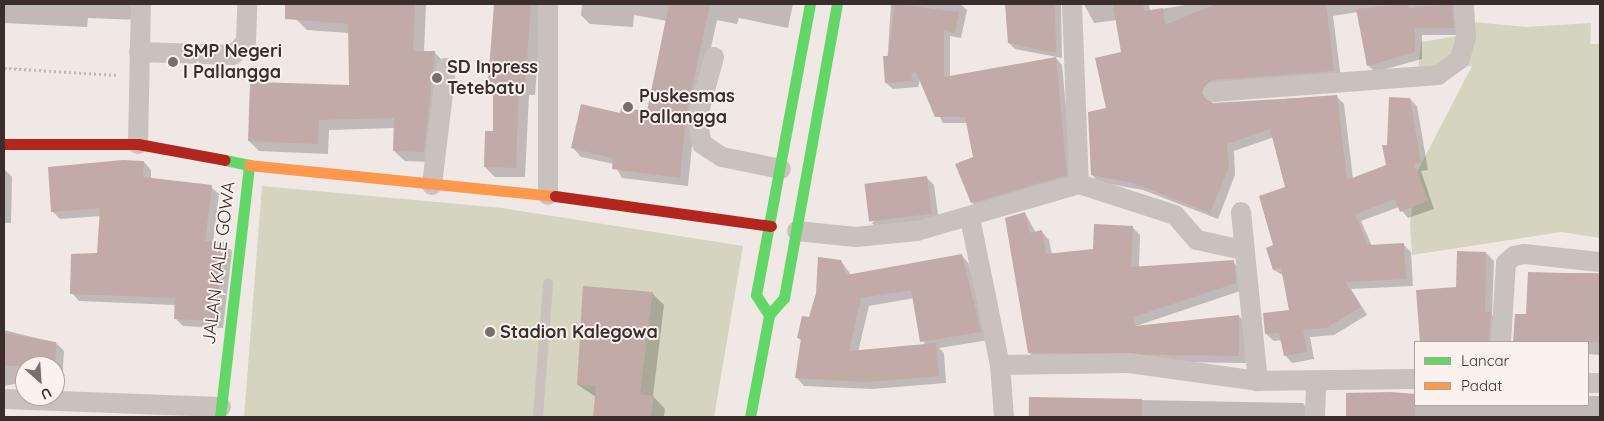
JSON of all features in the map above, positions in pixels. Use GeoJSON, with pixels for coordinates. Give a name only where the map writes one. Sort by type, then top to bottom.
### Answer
{"type":"FeatureCollection","features":[{"type":"Feature","properties":{"kind":"main road"},"geometry":{"type":"LineString","coordinates":[[769,315],[756,294],[771,226],[810,4]]}},
{"type":"Feature","properties":{"kind":"main road"},"geometry":{"type":"LineString","coordinates":[[750,417],[769,315],[784,298],[838,4]]}},
{"type":"Feature","properties":{"kind":"main road","name":"JALAN KALE GOWA"},"geometry":{"type":"LineString","coordinates":[[4,144],[138,144],[249,164],[220,412]]}},
{"type":"Feature","properties":{"kind":"main road"},"geometry":{"type":"LineString","coordinates":[[249,164],[432,185],[548,195],[771,226]]}},
{"type":"Feature","properties":{"kind":"street"},"geometry":{"type":"LineString","coordinates":[[138,144],[141,4]]}},
{"type":"Feature","properties":{"kind":"street"},"geometry":{"type":"LineString","coordinates":[[139,52],[233,55],[246,42],[247,4]]}},
{"type":"Feature","properties":{"kind":"street"},"geometry":{"type":"LineString","coordinates":[[548,4],[548,195]]}},
{"type":"Feature","properties":{"kind":"street"},"geometry":{"type":"LineString","coordinates":[[1072,4],[1079,184]]}},
{"type":"Feature","properties":{"kind":"street"},"geometry":{"type":"LineString","coordinates":[[1213,92],[1438,75],[1460,59],[1466,36],[1464,4]]}},
{"type":"Feature","properties":{"kind":"street"},"geometry":{"type":"LineString","coordinates":[[714,57],[697,119],[702,144],[722,157],[781,169]]}},
{"type":"Feature","properties":{"kind":"street"},"geometry":{"type":"LineString","coordinates":[[432,185],[446,68]]}},
{"type":"Feature","properties":{"kind":"street"},"geometry":{"type":"LineString","coordinates":[[797,230],[856,237],[917,231],[970,218],[1079,184],[1175,215],[1198,240],[1244,250]]}},
{"type":"Feature","properties":{"kind":"street"},"geometry":{"type":"LineString","coordinates":[[1242,212],[1244,250],[1258,381]]}},
{"type":"Feature","properties":{"kind":"street"},"geometry":{"type":"LineString","coordinates":[[970,218],[1000,365],[1004,417]]}},
{"type":"Feature","properties":{"kind":"street"},"geometry":{"type":"LineString","coordinates":[[1501,341],[1506,263],[1514,256],[1524,254],[1600,262]]}},
{"type":"Feature","properties":{"kind":"street"},"geometry":{"type":"LineString","coordinates":[[1000,365],[1129,364],[1258,381],[1316,383],[1414,380]]}},
{"type":"Feature","properties":{"kind":"street"},"geometry":{"type":"LineString","coordinates":[[1315,417],[1316,383]]}},
{"type":"Feature","properties":{"kind":"street"},"geometry":{"type":"LineString","coordinates":[[4,399],[104,410],[220,412]]}},
{"type":"Feature","properties":{"kind":"lane"},"geometry":{"type":"LineString","coordinates":[[538,417],[548,283]]}},
{"type":"Feature","properties":{"kind":"path"},"geometry":{"type":"LineString","coordinates":[[4,68],[138,76]]}},
{"type":"Feature","properties":{"kind":"green space"},"geometry":{"type":"Polygon","coordinates":[[[1473,22],[1526,27],[1591,23],[1590,44],[1600,44],[1600,238],[1561,232],[1412,255],[1410,224],[1416,174],[1472,66],[1418,69],[1421,42],[1464,35],[1473,22]]]}},
{"type":"Feature","properties":{"kind":"green space","name":"Stadion Kalegowa"},"geometry":{"type":"Polygon","coordinates":[[[262,186],[502,208],[743,246],[714,417],[244,417],[262,186]]]}},
{"type":"Feature","properties":{"kind":"building"},"geometry":{"type":"Polygon","coordinates":[[[285,4],[415,4],[413,51],[435,51],[424,152],[393,151],[394,118],[319,120],[318,144],[248,141],[250,82],[349,85],[348,24],[285,19],[285,4]]]}},
{"type":"Feature","properties":{"kind":"building"},"geometry":{"type":"Polygon","coordinates":[[[494,4],[531,4],[525,85],[519,85],[516,168],[484,167],[485,131],[493,131],[493,83],[488,83],[494,4]]]}},
{"type":"Feature","properties":{"kind":"building"},"geometry":{"type":"Polygon","coordinates":[[[669,4],[710,4],[686,116],[680,178],[612,169],[613,158],[571,148],[581,104],[620,113],[621,108],[647,111],[669,4]]]}},
{"type":"Feature","properties":{"kind":"building"},"geometry":{"type":"Polygon","coordinates":[[[895,4],[959,12],[955,33],[944,31],[944,77],[1056,57],[1067,175],[971,203],[955,164],[973,157],[965,117],[935,117],[916,72],[911,73],[913,81],[885,83],[883,56],[888,56],[895,4]]]}},
{"type":"Feature","properties":{"kind":"building"},"geometry":{"type":"Polygon","coordinates":[[[1005,4],[1055,4],[1056,53],[1008,43],[1005,4]]]}},
{"type":"Feature","properties":{"kind":"building"},"geometry":{"type":"Polygon","coordinates":[[[1113,4],[1143,4],[1144,11],[1163,8],[1165,25],[1216,4],[1326,4],[1334,71],[1212,80],[1201,93],[1214,104],[1337,95],[1347,180],[1386,165],[1382,145],[1387,145],[1389,97],[1410,98],[1421,163],[1414,164],[1428,201],[1400,212],[1395,199],[1355,214],[1368,245],[1404,243],[1406,279],[1345,282],[1361,307],[1326,328],[1303,330],[1307,352],[1284,356],[1279,333],[1265,334],[1263,313],[1289,310],[1281,268],[1273,270],[1266,248],[1273,245],[1259,196],[1285,187],[1270,129],[1227,144],[1229,167],[1210,213],[1134,183],[1091,175],[1088,112],[1106,108],[1095,58],[1121,52],[1113,4]]]}},
{"type":"Feature","properties":{"kind":"building"},"geometry":{"type":"Polygon","coordinates":[[[1408,4],[1409,8],[1452,4],[1454,28],[1415,28],[1415,52],[1367,66],[1356,9],[1408,4]]]}},
{"type":"Feature","properties":{"kind":"building"},"geometry":{"type":"Polygon","coordinates":[[[123,160],[144,161],[143,177],[212,185],[205,241],[224,242],[215,321],[174,319],[175,298],[70,294],[71,254],[97,253],[100,208],[51,212],[48,167],[123,160]]]}},
{"type":"Feature","properties":{"kind":"building"},"geometry":{"type":"Polygon","coordinates":[[[927,176],[932,214],[869,221],[864,184],[927,176]]]}},
{"type":"Feature","properties":{"kind":"building"},"geometry":{"type":"Polygon","coordinates":[[[1025,212],[1030,233],[1042,230],[1046,254],[1093,249],[1094,224],[1133,226],[1131,267],[1234,260],[1236,283],[1133,317],[1135,326],[1239,315],[1239,356],[1028,353],[1005,218],[1025,212]]]}},
{"type":"Feature","properties":{"kind":"building"},"geometry":{"type":"Polygon","coordinates":[[[1457,251],[1486,252],[1485,312],[1491,312],[1489,341],[1420,341],[1416,290],[1456,287],[1457,251]]]}},
{"type":"Feature","properties":{"kind":"building"},"geometry":{"type":"Polygon","coordinates":[[[962,254],[981,332],[920,342],[911,290],[861,298],[849,351],[936,343],[939,376],[864,382],[795,378],[801,338],[797,338],[802,316],[809,317],[816,293],[818,257],[841,260],[846,275],[962,254]]]}},
{"type":"Feature","properties":{"kind":"building"},"geometry":{"type":"Polygon","coordinates":[[[1528,272],[1600,274],[1600,342],[1513,341],[1515,314],[1526,314],[1528,272]]]}},
{"type":"Feature","properties":{"kind":"building"},"geometry":{"type":"Polygon","coordinates":[[[583,286],[653,292],[640,394],[654,396],[651,417],[593,417],[596,386],[577,385],[583,286]]]}},
{"type":"Feature","properties":{"kind":"building"},"geometry":{"type":"Polygon","coordinates":[[[4,333],[56,342],[55,356],[15,356],[15,366],[4,366],[4,333]]]}},
{"type":"Feature","properties":{"kind":"building"},"geometry":{"type":"Polygon","coordinates":[[[1391,392],[1414,394],[1415,417],[1346,417],[1346,393],[1391,392]]]}},
{"type":"Feature","properties":{"kind":"building"},"geometry":{"type":"Polygon","coordinates":[[[1029,397],[1142,399],[1142,417],[1029,417],[1029,397]]]}},
{"type":"Feature","properties":{"kind":"traffic: fast"},"geometry":{"type":"LineString","coordinates":[[769,315],[756,295],[810,4]]}},
{"type":"Feature","properties":{"kind":"traffic: fast"},"geometry":{"type":"LineString","coordinates":[[750,417],[769,315],[784,298],[837,4]]}},
{"type":"Feature","properties":{"kind":"traffic: fast"},"geometry":{"type":"LineString","coordinates":[[220,417],[249,165],[225,160]]}},
{"type":"Feature","properties":{"kind":"traffic: slow"},"geometry":{"type":"LineString","coordinates":[[249,165],[555,196]]}},
{"type":"Feature","properties":{"kind":"traffic: jam"},"geometry":{"type":"LineString","coordinates":[[4,144],[138,144],[225,160]]}},
{"type":"Feature","properties":{"kind":"traffic: jam"},"geometry":{"type":"LineString","coordinates":[[555,196],[771,226]]}},
{"type":"Feature","properties":{"kind":"place","name":"SMP Negeri I Pallangga"},"geometry":{"type":"Point","coordinates":[173,62]}},
{"type":"Feature","properties":{"kind":"place","name":"SD Inpress Tetebatu"},"geometry":{"type":"Point","coordinates":[437,78]}},
{"type":"Feature","properties":{"kind":"place","name":"Puskesmas Pallangga"},"geometry":{"type":"Point","coordinates":[628,107]}},
{"type":"Feature","properties":{"kind":"place","name":"Stadion Kalegowa"},"geometry":{"type":"Point","coordinates":[490,332]}}]}
